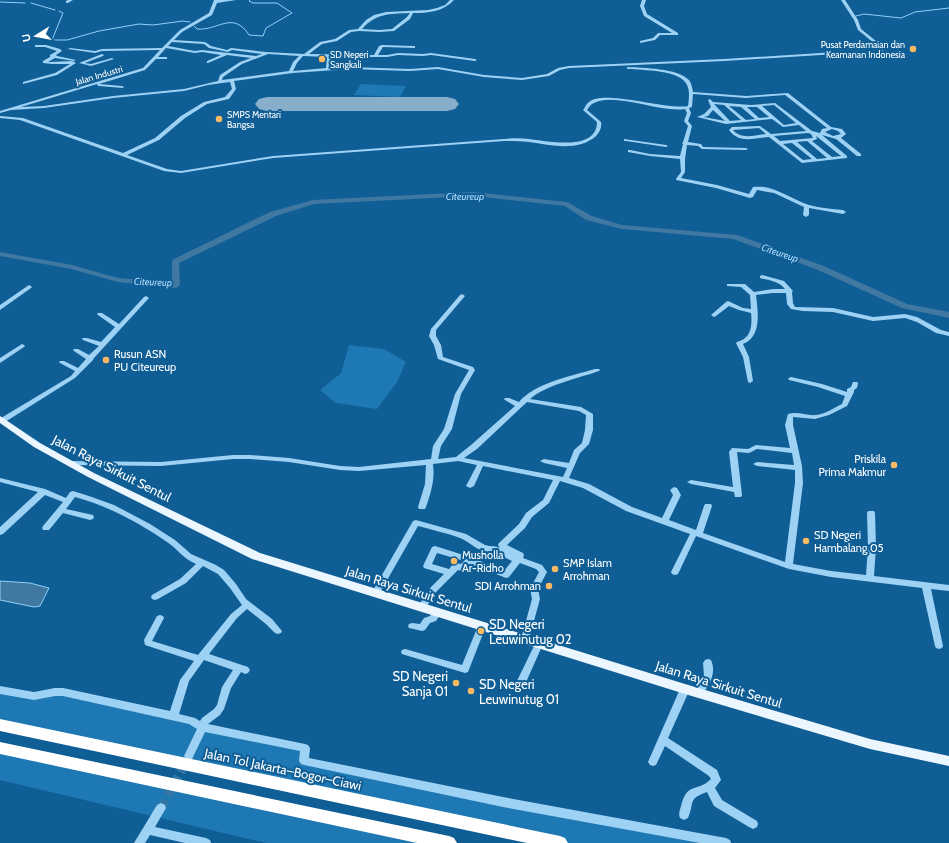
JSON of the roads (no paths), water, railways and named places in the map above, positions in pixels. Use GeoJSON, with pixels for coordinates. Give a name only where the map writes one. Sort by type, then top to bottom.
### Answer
{"type":"FeatureCollection","features":[{"type":"Feature","properties":{"kind":"highway","name":"Jalan Tol Jakarta–Bogor–Ciawi"},"geometry":{"type":"LineString","coordinates":[[0,725],[560,843]]}},
{"type":"Feature","properties":{"kind":"highway"},"geometry":{"type":"LineString","coordinates":[[0,748],[449,843]]}},
{"type":"Feature","properties":{"kind":"main road","name":"Jalan Raya Sirkuit Sentul"},"geometry":{"type":"LineString","coordinates":[[2,421],[37,445],[69,463],[124,492],[256,556],[698,693],[870,744],[949,761]]}},
{"type":"Feature","properties":{"kind":"street"},"geometry":{"type":"LineString","coordinates":[[216,1],[234,0]]}},
{"type":"Feature","properties":{"kind":"street"},"geometry":{"type":"LineString","coordinates":[[359,30],[366,22],[378,15],[433,10],[447,5],[452,0]]}},
{"type":"Feature","properties":{"kind":"street"},"geometry":{"type":"LineString","coordinates":[[641,42],[654,39],[659,34],[678,33],[645,15],[642,6],[644,0]]}},
{"type":"Feature","properties":{"kind":"street"},"geometry":{"type":"LineString","coordinates":[[12,109],[44,108],[113,97],[184,90],[232,80],[292,72],[382,65],[413,70],[438,68],[484,76],[524,79],[548,75],[566,67],[836,53],[881,53],[878,45],[859,29],[856,20],[843,0]]}},
{"type":"Feature","properties":{"kind":"street","name":"Jalan Industri"},"geometry":{"type":"LineString","coordinates":[[0,112],[144,70],[181,31],[211,14],[216,1]]}},
{"type":"Feature","properties":{"kind":"street"},"geometry":{"type":"LineString","coordinates":[[288,77],[294,76],[292,67],[296,60],[319,44],[339,38],[350,31],[393,30],[410,17],[412,12]]}},
{"type":"Feature","properties":{"kind":"street"},"geometry":{"type":"LineString","coordinates":[[171,41],[205,43],[210,47],[228,51],[231,49],[265,53],[329,56],[387,56],[399,54],[427,56],[431,54],[476,58],[465,72]]}},
{"type":"Feature","properties":{"kind":"street"},"geometry":{"type":"LineString","coordinates":[[24,83],[56,74],[74,63],[56,64],[44,62],[60,50],[46,46],[36,46]]}},
{"type":"Feature","properties":{"kind":"street"},"geometry":{"type":"LineString","coordinates":[[399,54],[404,46]]}},
{"type":"Feature","properties":{"kind":"street"},"geometry":{"type":"LineString","coordinates":[[375,56],[380,47],[414,47]]}},
{"type":"Feature","properties":{"kind":"street"},"geometry":{"type":"LineString","coordinates":[[70,49],[95,52],[108,50],[164,48],[255,57]]}},
{"type":"Feature","properties":{"kind":"street"},"geometry":{"type":"LineString","coordinates":[[351,56],[356,49]]}},
{"type":"Feature","properties":{"kind":"street"},"geometry":{"type":"LineString","coordinates":[[108,50],[103,55],[81,63],[91,65],[112,59]]}},
{"type":"Feature","properties":{"kind":"street"},"geometry":{"type":"LineString","coordinates":[[220,82],[221,76],[226,72],[241,63],[265,53]]}},
{"type":"Feature","properties":{"kind":"street"},"geometry":{"type":"LineString","coordinates":[[208,62],[226,54]]}},
{"type":"Feature","properties":{"kind":"street"},"geometry":{"type":"LineString","coordinates":[[44,55],[78,60]]}},
{"type":"Feature","properties":{"kind":"street"},"geometry":{"type":"LineString","coordinates":[[328,70],[329,56]]}},
{"type":"Feature","properties":{"kind":"street"},"geometry":{"type":"LineString","coordinates":[[382,65],[387,56]]}},
{"type":"Feature","properties":{"kind":"street"},"geometry":{"type":"LineString","coordinates":[[155,58],[166,58]]}},
{"type":"Feature","properties":{"kind":"street"},"geometry":{"type":"LineString","coordinates":[[671,62],[677,75]]}},
{"type":"Feature","properties":{"kind":"street"},"geometry":{"type":"LineString","coordinates":[[0,117],[21,119],[166,170],[181,172],[273,158],[494,141],[519,140],[574,144],[590,138],[599,128],[599,122],[585,110],[587,105],[593,102],[619,99],[672,108],[687,108],[691,106],[688,82],[677,75],[612,64]]}},
{"type":"Feature","properties":{"kind":"street"},"geometry":{"type":"LineString","coordinates":[[123,155],[157,138],[183,117],[206,103],[226,98],[234,89],[232,80]]}},
{"type":"Feature","properties":{"kind":"street"},"geometry":{"type":"LineString","coordinates":[[94,84],[122,87]]}},
{"type":"Feature","properties":{"kind":"street"},"geometry":{"type":"LineString","coordinates":[[779,88],[827,130]]}},
{"type":"Feature","properties":{"kind":"street"},"geometry":{"type":"LineString","coordinates":[[690,94],[750,99],[783,96],[861,154]]}},
{"type":"Feature","properties":{"kind":"street"},"geometry":{"type":"LineString","coordinates":[[709,96],[746,97],[786,94]]}},
{"type":"Feature","properties":{"kind":"street"},"geometry":{"type":"LineString","coordinates":[[709,96],[712,105],[729,123]]}},
{"type":"Feature","properties":{"kind":"street"},"geometry":{"type":"LineString","coordinates":[[712,105],[759,106],[776,104],[799,124],[813,133],[845,157],[801,161],[771,135],[760,127],[732,128],[731,130],[739,137],[755,137],[771,135],[813,133],[827,130],[842,131],[844,133],[840,137]]}},
{"type":"Feature","properties":{"kind":"street"},"geometry":{"type":"LineString","coordinates":[[712,105],[706,115],[699,118],[729,123],[773,118]]}},
{"type":"Feature","properties":{"kind":"street"},"geometry":{"type":"LineString","coordinates":[[726,105],[745,121]]}},
{"type":"Feature","properties":{"kind":"street"},"geometry":{"type":"LineString","coordinates":[[743,106],[759,120]]}},
{"type":"Feature","properties":{"kind":"street"},"geometry":{"type":"LineString","coordinates":[[759,106],[783,126]]}},
{"type":"Feature","properties":{"kind":"street"},"geometry":{"type":"LineString","coordinates":[[687,108],[689,113],[686,121],[690,126],[681,158],[683,172],[678,179],[750,196],[755,188],[757,188],[776,192],[806,206],[842,212]]}},
{"type":"Feature","properties":{"kind":"street"},"geometry":{"type":"LineString","coordinates":[[706,115],[711,120]]}},
{"type":"Feature","properties":{"kind":"street"},"geometry":{"type":"LineString","coordinates":[[767,119],[775,126],[799,124]]}},
{"type":"Feature","properties":{"kind":"street"},"geometry":{"type":"LineString","coordinates":[[744,127],[755,137]]}},
{"type":"Feature","properties":{"kind":"street"},"geometry":{"type":"LineString","coordinates":[[779,143],[815,138],[813,133]]}},
{"type":"Feature","properties":{"kind":"street"},"geometry":{"type":"LineString","coordinates":[[626,140],[666,146]]}},
{"type":"Feature","properties":{"kind":"street"},"geometry":{"type":"LineString","coordinates":[[808,140],[830,158]]}},
{"type":"Feature","properties":{"kind":"street"},"geometry":{"type":"LineString","coordinates":[[793,141],[816,160]]}},
{"type":"Feature","properties":{"kind":"street"},"geometry":{"type":"LineString","coordinates":[[637,153],[642,143]]}},
{"type":"Feature","properties":{"kind":"street"},"geometry":{"type":"LineString","coordinates":[[684,143],[699,145],[702,148],[746,149]]}},
{"type":"Feature","properties":{"kind":"street"},"geometry":{"type":"LineString","coordinates":[[630,151],[681,158]]}},
{"type":"Feature","properties":{"kind":"street"},"geometry":{"type":"LineString","coordinates":[[806,206],[806,215]]}},
{"type":"Feature","properties":{"kind":"street"},"geometry":{"type":"LineString","coordinates":[[762,277],[785,284],[790,291],[790,305],[793,308],[833,310],[880,320],[897,316],[909,317],[938,331],[949,334]]}},
{"type":"Feature","properties":{"kind":"street"},"geometry":{"type":"LineString","coordinates":[[729,285],[743,285],[753,294],[755,312],[753,329],[748,339],[739,343],[746,357],[750,381]]}},
{"type":"Feature","properties":{"kind":"street"},"geometry":{"type":"LineString","coordinates":[[0,308],[29,287]]}},
{"type":"Feature","properties":{"kind":"street"},"geometry":{"type":"LineString","coordinates":[[753,294],[773,291],[790,291]]}},
{"type":"Feature","properties":{"kind":"street"},"geometry":{"type":"LineString","coordinates":[[422,507],[428,495],[430,466],[437,446],[448,429],[458,394],[472,369],[440,358],[437,344],[432,334],[433,330],[462,296]]}},
{"type":"Feature","properties":{"kind":"street"},"geometry":{"type":"LineString","coordinates":[[2,421],[73,377],[146,298]]}},
{"type":"Feature","properties":{"kind":"street"},"geometry":{"type":"LineString","coordinates":[[714,315],[728,303],[741,309],[755,312]]}},
{"type":"Feature","properties":{"kind":"street"},"geometry":{"type":"LineString","coordinates":[[100,314],[119,327]]}},
{"type":"Feature","properties":{"kind":"street"},"geometry":{"type":"LineString","coordinates":[[85,339],[103,345]]}},
{"type":"Feature","properties":{"kind":"street"},"geometry":{"type":"LineString","coordinates":[[0,361],[22,346]]}},
{"type":"Feature","properties":{"kind":"street"},"geometry":{"type":"LineString","coordinates":[[76,350],[91,359]]}},
{"type":"Feature","properties":{"kind":"street"},"geometry":{"type":"LineString","coordinates":[[62,362],[79,371]]}},
{"type":"Feature","properties":{"kind":"street"},"geometry":{"type":"LineString","coordinates":[[458,459],[474,447],[521,402],[547,386],[597,370]]}},
{"type":"Feature","properties":{"kind":"street"},"geometry":{"type":"LineString","coordinates":[[791,379],[820,385],[849,395]]}},
{"type":"Feature","properties":{"kind":"street"},"geometry":{"type":"LineString","coordinates":[[789,566],[799,483],[798,468],[789,425],[790,416],[795,414],[808,417],[818,417],[845,405],[851,392],[850,389],[854,388],[855,383]]}},
{"type":"Feature","properties":{"kind":"street"},"geometry":{"type":"LineString","coordinates":[[450,572],[427,566],[435,548],[470,560],[506,575],[515,559],[520,555],[503,547],[502,545],[522,526],[529,515],[546,501],[570,466],[577,452],[584,444],[589,430],[589,412],[581,409],[507,399]]}},
{"type":"Feature","properties":{"kind":"street"},"geometry":{"type":"LineString","coordinates":[[691,482],[738,492],[733,452],[735,450],[749,451],[756,447],[795,451]]}},
{"type":"Feature","properties":{"kind":"street"},"geometry":{"type":"LineString","coordinates":[[69,463],[161,464],[233,457],[250,457],[289,460],[350,469],[432,460],[458,459],[586,486],[629,509],[789,566],[815,572],[949,588]]}},
{"type":"Feature","properties":{"kind":"street"},"geometry":{"type":"LineString","coordinates":[[544,461],[570,466]]}},
{"type":"Feature","properties":{"kind":"street"},"geometry":{"type":"LineString","coordinates":[[470,486],[481,464]]}},
{"type":"Feature","properties":{"kind":"street"},"geometry":{"type":"LineString","coordinates":[[757,464],[798,468]]}},
{"type":"Feature","properties":{"kind":"street"},"geometry":{"type":"LineString","coordinates":[[0,480],[22,484],[68,501]]}},
{"type":"Feature","properties":{"kind":"street"},"geometry":{"type":"LineString","coordinates":[[665,521],[677,495],[674,490]]}},
{"type":"Feature","properties":{"kind":"street"},"geometry":{"type":"LineString","coordinates":[[0,532],[43,492]]}},
{"type":"Feature","properties":{"kind":"street"},"geometry":{"type":"LineString","coordinates":[[46,528],[73,494],[122,512],[172,541],[184,554],[220,571],[230,582],[239,597],[247,605],[266,618],[278,631]]}},
{"type":"Feature","properties":{"kind":"street"},"geometry":{"type":"LineString","coordinates":[[674,572],[696,533],[708,506]]}},
{"type":"Feature","properties":{"kind":"street"},"geometry":{"type":"LineString","coordinates":[[61,510],[90,517]]}},
{"type":"Feature","properties":{"kind":"street"},"geometry":{"type":"LineString","coordinates":[[870,513],[872,547],[870,578]]}},
{"type":"Feature","properties":{"kind":"street"},"geometry":{"type":"LineString","coordinates":[[375,594],[416,523],[463,536],[482,547],[488,549],[492,548],[515,559],[538,567],[543,572],[534,589],[536,599],[526,640]]}},
{"type":"Feature","properties":{"kind":"street"},"geometry":{"type":"LineString","coordinates":[[421,608],[434,588],[438,587],[456,566],[462,568],[470,560]]}},
{"type":"Feature","properties":{"kind":"street"},"geometry":{"type":"LineString","coordinates":[[155,597],[183,581],[202,563]]}},
{"type":"Feature","properties":{"kind":"street"},"geometry":{"type":"LineString","coordinates":[[926,585],[939,646]]}},
{"type":"Feature","properties":{"kind":"street"},"geometry":{"type":"LineString","coordinates":[[172,716],[185,680],[201,657],[234,616],[247,605]]}},
{"type":"Feature","properties":{"kind":"street"},"geometry":{"type":"LineString","coordinates":[[412,626],[422,628],[427,620],[433,619],[437,613]]}},
{"type":"Feature","properties":{"kind":"street"},"geometry":{"type":"LineString","coordinates":[[160,618],[148,640],[148,643],[242,669],[227,687],[221,706],[217,712],[205,721],[189,756]]}},
{"type":"Feature","properties":{"kind":"street"},"geometry":{"type":"LineString","coordinates":[[405,652],[465,669],[482,626]]}},
{"type":"Feature","properties":{"kind":"street"},"geometry":{"type":"LineString","coordinates":[[518,689],[539,644]]}},
{"type":"Feature","properties":{"kind":"street"},"geometry":{"type":"LineString","coordinates":[[698,693],[709,676],[708,663]]}},
{"type":"Feature","properties":{"kind":"street"},"geometry":{"type":"LineString","coordinates":[[653,762],[685,689]]}},
{"type":"Feature","properties":{"kind":"street"},"geometry":{"type":"LineString","coordinates":[[0,690],[34,696],[63,692],[192,721],[202,727],[305,748],[304,761],[502,802],[726,843]]}},
{"type":"Feature","properties":{"kind":"street"},"geometry":{"type":"LineString","coordinates":[[663,739],[713,773],[716,780],[709,787],[692,793],[688,800],[684,815]]}},
{"type":"Feature","properties":{"kind":"street"},"geometry":{"type":"LineString","coordinates":[[709,787],[718,803],[753,824]]}},
{"type":"Feature","properties":{"kind":"street"},"geometry":{"type":"LineString","coordinates":[[139,843],[161,808]]}},
{"type":"Feature","properties":{"kind":"street"},"geometry":{"type":"LineString","coordinates":[[148,830],[206,843]]}},
{"type":"Feature","properties":{"kind":"waterway"},"geometry":{"type":"LineString","coordinates":[[194,26],[197,29],[205,29],[225,23],[231,23],[237,24],[249,35],[263,36],[266,28],[292,13],[277,3],[253,3],[249,1],[250,0]]}},
{"type":"Feature","properties":{"kind":"waterway"},"geometry":{"type":"LineString","coordinates":[[0,2],[25,3]]}},
{"type":"Feature","properties":{"kind":"waterway"},"geometry":{"type":"LineString","coordinates":[[31,3],[55,10]]}},
{"type":"Feature","properties":{"kind":"waterway"},"geometry":{"type":"LineString","coordinates":[[856,16],[864,14],[901,18],[915,12],[949,8]]}},
{"type":"Feature","properties":{"kind":"waterway"},"geometry":{"type":"LineString","coordinates":[[59,11],[63,13],[52,40],[67,40],[99,31],[139,24],[153,25],[183,21],[190,22]]}},
{"type":"Feature","properties":{"kind":"waterway","name":"Citeureup"},"geometry":{"type":"LineString","coordinates":[[0,254],[72,267],[118,280],[176,285],[175,262],[273,214],[313,202],[473,194],[567,204],[589,218],[622,227],[734,237],[821,268],[905,306],[949,315]]}},
{"type":"Feature","properties":{"kind":"tunnel"},"geometry":{"type":"LineString","coordinates":[[161,808],[186,762]]}},
{"type":"Feature","properties":{"kind":"place","name":"Pusat Perdamaian dan Keamanan Indonesia"},"geometry":{"type":"Point","coordinates":[913,49]}},
{"type":"Feature","properties":{"kind":"place","name":"SD Negeri Sangkali"},"geometry":{"type":"Point","coordinates":[322,59]}},
{"type":"Feature","properties":{"kind":"place","name":"SMPS Mentari Bangsa"},"geometry":{"type":"Point","coordinates":[219,119]}},
{"type":"Feature","properties":{"kind":"place","name":"Rusun ASN PU Citeureup"},"geometry":{"type":"Point","coordinates":[106,360]}},
{"type":"Feature","properties":{"kind":"place","name":"Priskila Prima Makmur"},"geometry":{"type":"Point","coordinates":[894,465]}},
{"type":"Feature","properties":{"kind":"place","name":"SD Negeri Hambalang 05"},"geometry":{"type":"Point","coordinates":[806,541]}},
{"type":"Feature","properties":{"kind":"place","name":"Musholla Ar-Ridho"},"geometry":{"type":"Point","coordinates":[454,561]}},
{"type":"Feature","properties":{"kind":"place","name":"SMP Islam Arrohman"},"geometry":{"type":"Point","coordinates":[555,569]}},
{"type":"Feature","properties":{"kind":"place","name":"SDI Arrohman"},"geometry":{"type":"Point","coordinates":[549,586]}},
{"type":"Feature","properties":{"kind":"place","name":"SD Negeri Leuwinutug 02"},"geometry":{"type":"Point","coordinates":[481,631]}},
{"type":"Feature","properties":{"kind":"place","name":"SD Negeri Sanja 01"},"geometry":{"type":"Point","coordinates":[456,683]}},
{"type":"Feature","properties":{"kind":"place","name":"SD Negeri Leuwinutug 01"},"geometry":{"type":"Point","coordinates":[471,691]}}]}
